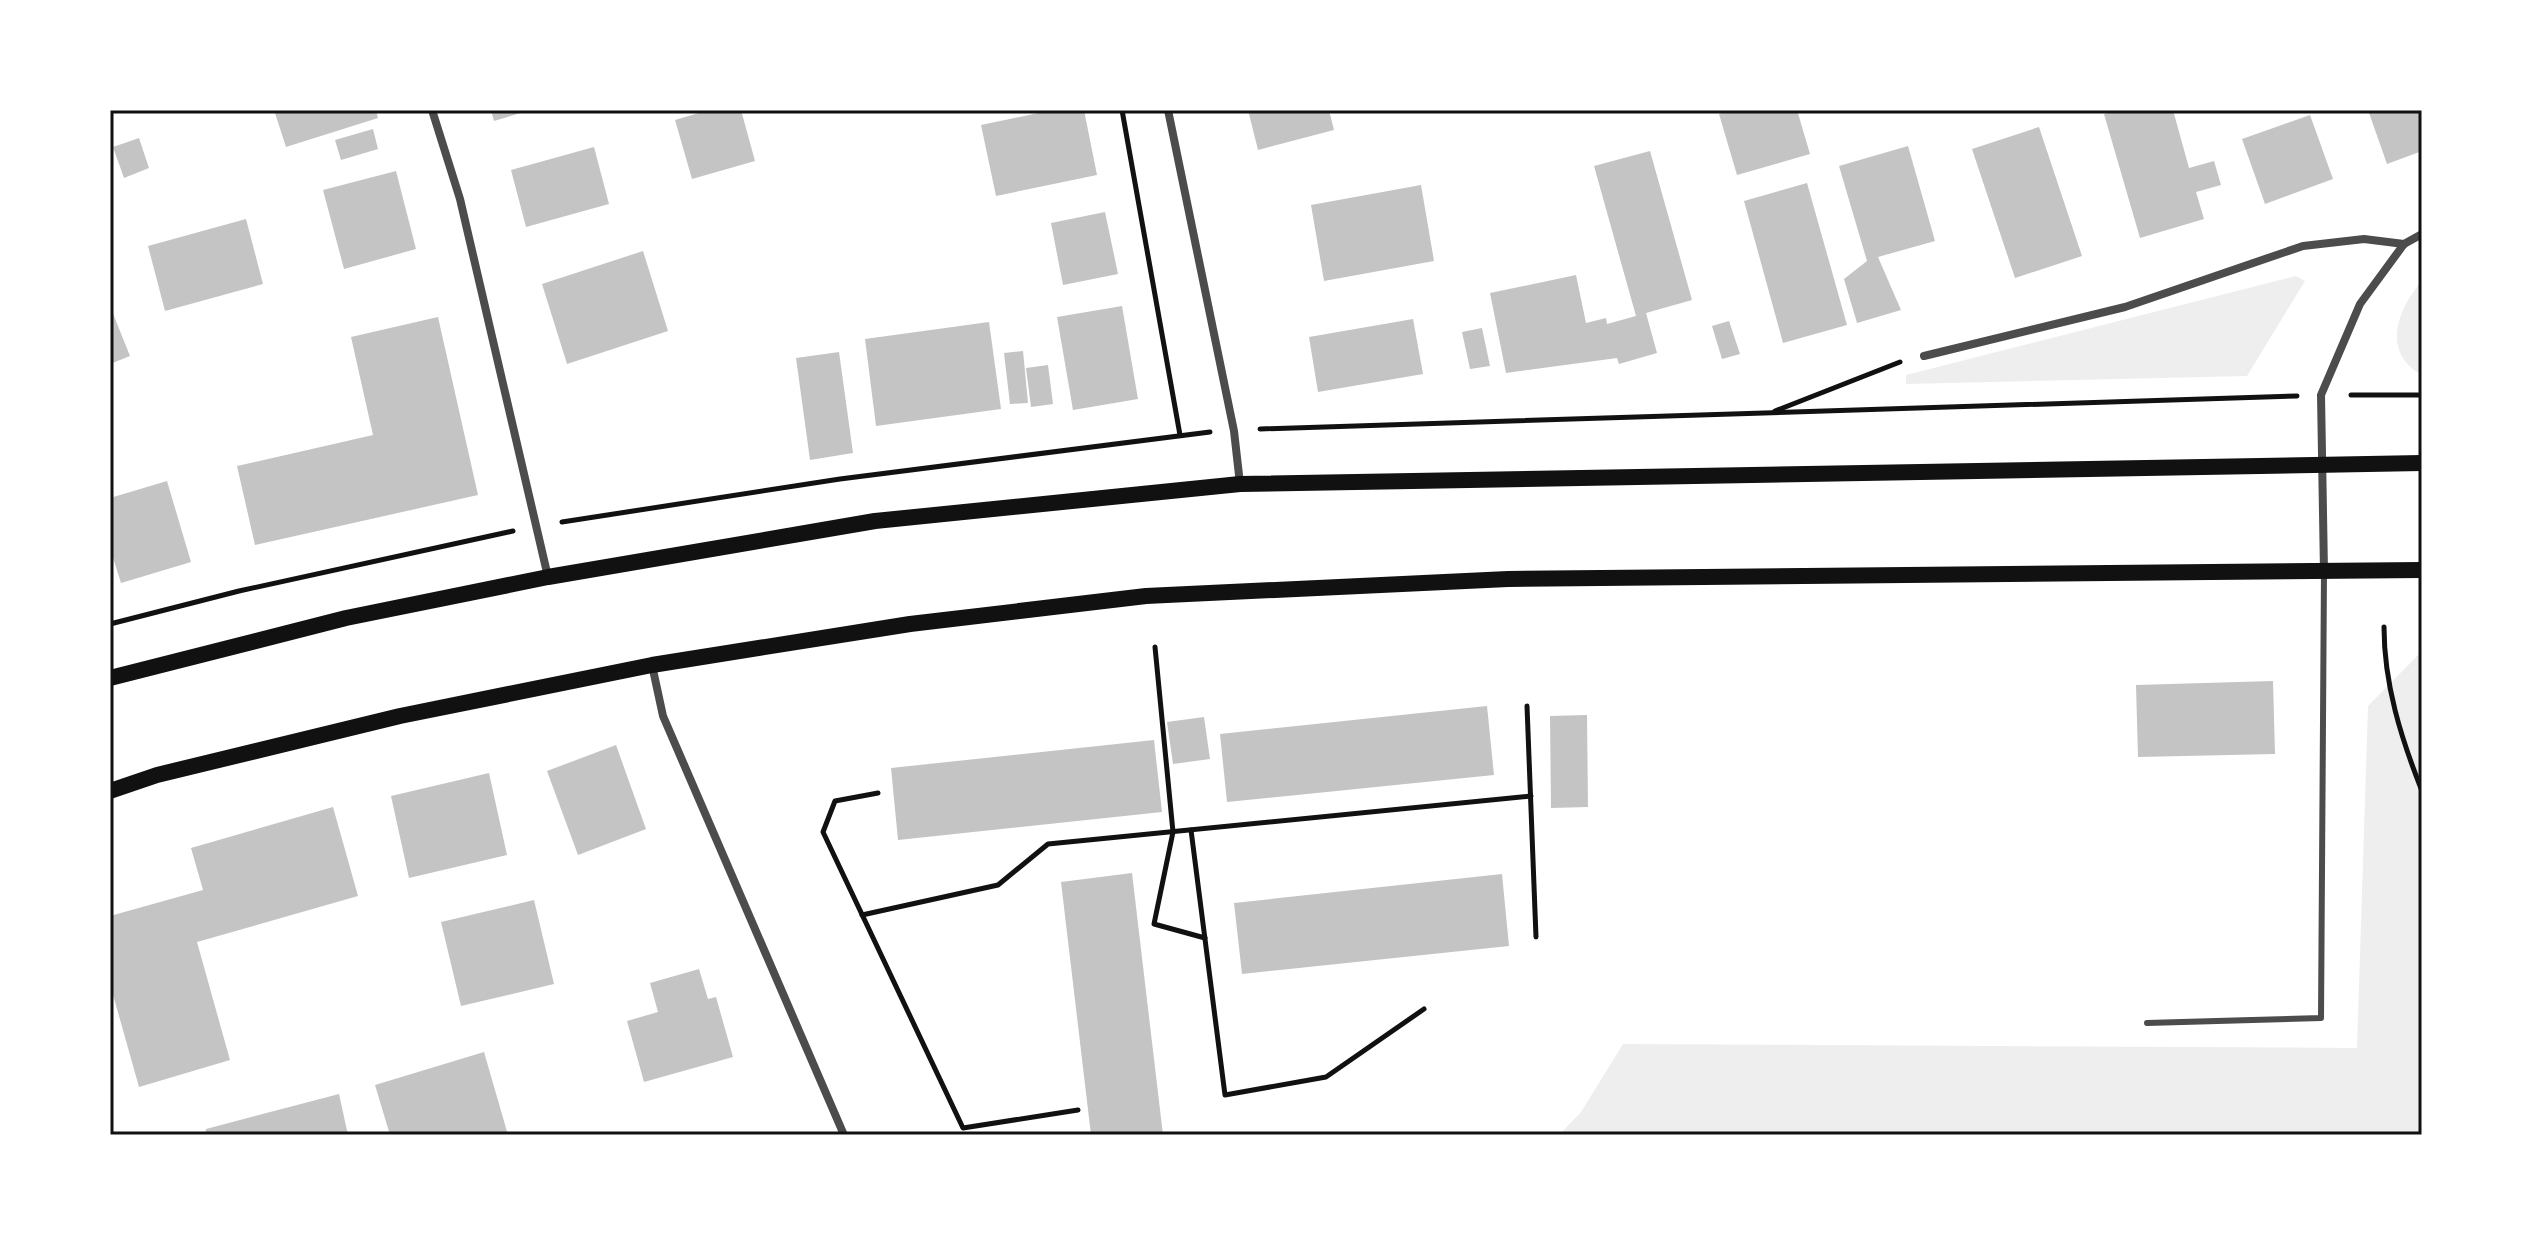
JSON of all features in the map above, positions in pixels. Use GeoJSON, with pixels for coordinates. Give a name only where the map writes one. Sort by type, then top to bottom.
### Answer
{"type":"FeatureCollection","features":[{"type":"Feature","properties":{"kind":"main road"},"geometry":{"type":"LineString","coordinates":[[110,678],[346,618],[548,577],[875,521],[1240,484],[2322,462],[2422,463]]}},
{"type":"Feature","properties":{"kind":"main road"},"geometry":{"type":"LineString","coordinates":[[110,791],[157,775],[400,716],[652,665],[910,624],[1146,596],[1508,579],[2422,570]]}},
{"type":"Feature","properties":{"kind":"street"},"geometry":{"type":"LineString","coordinates":[[432,110],[460,199],[548,577]]}},
{"type":"Feature","properties":{"kind":"street"},"geometry":{"type":"LineString","coordinates":[[1168,110],[1234,431],[1240,484]]}},
{"type":"Feature","properties":{"kind":"street"},"geometry":{"type":"LineString","coordinates":[[2324,572],[2321,395],[2360,304],[2404,244],[2422,234]]}},
{"type":"Feature","properties":{"kind":"street"},"geometry":{"type":"LineString","coordinates":[[1924,356],[2125,307],[2303,246],[2364,239],[2404,244]]}},
{"type":"Feature","properties":{"kind":"street"},"geometry":{"type":"LineString","coordinates":[[652,665],[671,735],[844,1135]]}},
{"type":"Feature","properties":{"kind":"lane"},"geometry":{"type":"LineString","coordinates":[[2147,1023],[2321,1018],[2324,572]]}},
{"type":"Feature","properties":{"kind":"path"},"geometry":{"type":"LineString","coordinates":[[1122,110],[1180,435]]}},
{"type":"Feature","properties":{"kind":"path"},"geometry":{"type":"LineString","coordinates":[[1769,413],[1884,366],[1924,356]]}},
{"type":"Feature","properties":{"kind":"path"},"geometry":{"type":"LineString","coordinates":[[2384,627],[2387,676],[2404,746],[2422,791]]}},
{"type":"Feature","properties":{"kind":"path"},"geometry":{"type":"LineString","coordinates":[[1155,647],[1173,832],[1154,924],[1205,938]]}},
{"type":"Feature","properties":{"kind":"path"},"geometry":{"type":"LineString","coordinates":[[1527,706],[1536,937]]}},
{"type":"Feature","properties":{"kind":"path"},"geometry":{"type":"LineString","coordinates":[[878,793],[835,801],[823,832],[963,1128],[1078,1110]]}},
{"type":"Feature","properties":{"kind":"path"},"geometry":{"type":"LineString","coordinates":[[862,915],[998,885],[1048,844],[1531,796]]}},
{"type":"Feature","properties":{"kind":"path"},"geometry":{"type":"LineString","coordinates":[[1191,830],[1225,1095],[1326,1077],[1424,1009]]}},
{"type":"Feature","properties":{"kind":"shaded area"},"geometry":{"type":"Polygon","coordinates":[[[2296,276],[2305,281],[2247,376],[1906,384],[1906,375],[2296,276]]]}},
{"type":"Feature","properties":{"kind":"shaded area"},"geometry":{"type":"Polygon","coordinates":[[[2422,281],[2422,375],[2409,366],[2401,355],[2397,330],[2406,304],[2422,281]]]}},
{"type":"Feature","properties":{"kind":"shaded area"},"geometry":{"type":"Polygon","coordinates":[[[2422,651],[2422,1135],[1559,1135],[1581,1112],[1623,1044],[2357,1048],[2368,706],[2422,651]]]}},
{"type":"Feature","properties":{"kind":"building"},"geometry":{"type":"Polygon","coordinates":[[[274,110],[376,110],[378,118],[286,147],[274,110]]]}},
{"type":"Feature","properties":{"kind":"building"},"geometry":{"type":"Polygon","coordinates":[[[491,110],[527,110],[527,111],[494,121],[491,110]]]}},
{"type":"Feature","properties":{"kind":"building"},"geometry":{"type":"Polygon","coordinates":[[[709,110],[741,110],[755,161],[692,179],[675,120],[709,110]]]}},
{"type":"Feature","properties":{"kind":"building"},"geometry":{"type":"Polygon","coordinates":[[[1053,110],[1084,110],[1097,175],[996,196],[981,125],[1053,110]]]}},
{"type":"Feature","properties":{"kind":"building"},"geometry":{"type":"Polygon","coordinates":[[[1248,110],[1329,110],[1334,130],[1258,150],[1248,110]]]}},
{"type":"Feature","properties":{"kind":"building"},"geometry":{"type":"Polygon","coordinates":[[[1731,110],[1797,110],[1810,154],[1737,175],[1719,114],[1731,110]]]}},
{"type":"Feature","properties":{"kind":"building"},"geometry":{"type":"Polygon","coordinates":[[[2117,110],[2173,110],[2189,168],[2214,161],[2221,185],[2196,192],[2204,219],[2140,238],[2104,114],[2117,110]]]}},
{"type":"Feature","properties":{"kind":"building"},"geometry":{"type":"Polygon","coordinates":[[[2368,110],[2422,110],[2422,151],[2387,164],[2368,110]]]}},
{"type":"Feature","properties":{"kind":"building"},"geometry":{"type":"Polygon","coordinates":[[[2310,115],[2333,179],[2265,204],[2242,139],[2310,115]]]}},
{"type":"Feature","properties":{"kind":"building"},"geometry":{"type":"Polygon","coordinates":[[[2039,127],[2082,256],[2015,278],[1972,149],[2039,127]]]}},
{"type":"Feature","properties":{"kind":"building"},"geometry":{"type":"Polygon","coordinates":[[[373,129],[378,149],[341,160],[335,140],[373,129]]]}},
{"type":"Feature","properties":{"kind":"building"},"geometry":{"type":"Polygon","coordinates":[[[139,138],[149,168],[124,178],[113,147],[139,138]]]}},
{"type":"Feature","properties":{"kind":"building"},"geometry":{"type":"Polygon","coordinates":[[[1908,146],[1935,241],[1878,257],[1901,310],[1857,323],[1844,279],[1867,261],[1839,166],[1908,146]]]}},
{"type":"Feature","properties":{"kind":"building"},"geometry":{"type":"Polygon","coordinates":[[[594,147],[609,204],[526,227],[511,170],[594,147]]]}},
{"type":"Feature","properties":{"kind":"building"},"geometry":{"type":"Polygon","coordinates":[[[1650,151],[1692,300],[1646,313],[1657,353],[1619,364],[1617,358],[1506,373],[1490,293],[1576,275],[1586,323],[1606,318],[1607,324],[1636,316],[1594,166],[1650,151]]]}},
{"type":"Feature","properties":{"kind":"building"},"geometry":{"type":"Polygon","coordinates":[[[396,171],[416,249],[344,269],[323,190],[396,171]]]}},
{"type":"Feature","properties":{"kind":"building"},"geometry":{"type":"Polygon","coordinates":[[[1807,183],[1847,325],[1783,343],[1744,201],[1807,183]]]}},
{"type":"Feature","properties":{"kind":"building"},"geometry":{"type":"Polygon","coordinates":[[[1421,185],[1434,261],[1324,281],[1311,205],[1421,185]]]}},
{"type":"Feature","properties":{"kind":"building"},"geometry":{"type":"Polygon","coordinates":[[[1105,212],[1118,274],[1063,285],[1051,223],[1105,212]]]}},
{"type":"Feature","properties":{"kind":"building"},"geometry":{"type":"Polygon","coordinates":[[[246,219],[263,284],[165,311],[148,246],[246,219]]]}},
{"type":"Feature","properties":{"kind":"building"},"geometry":{"type":"Polygon","coordinates":[[[643,251],[668,331],[567,364],[542,284],[643,251]]]}},
{"type":"Feature","properties":{"kind":"building"},"geometry":{"type":"Polygon","coordinates":[[[110,306],[130,356],[110,364],[110,306]]]}},
{"type":"Feature","properties":{"kind":"building"},"geometry":{"type":"Polygon","coordinates":[[[1122,306],[1138,399],[1073,410],[1057,317],[1122,306]]]}},
{"type":"Feature","properties":{"kind":"building"},"geometry":{"type":"Polygon","coordinates":[[[438,317],[478,495],[255,545],[237,466],[373,435],[351,337],[438,317]]]}},
{"type":"Feature","properties":{"kind":"building"},"geometry":{"type":"Polygon","coordinates":[[[1413,319],[1423,374],[1318,392],[1309,337],[1413,319]]]}},
{"type":"Feature","properties":{"kind":"building"},"geometry":{"type":"Polygon","coordinates":[[[1729,321],[1740,354],[1722,359],[1712,326],[1729,321]]]}},
{"type":"Feature","properties":{"kind":"building"},"geometry":{"type":"Polygon","coordinates":[[[989,322],[1001,409],[876,426],[865,339],[989,322]]]}},
{"type":"Feature","properties":{"kind":"building"},"geometry":{"type":"Polygon","coordinates":[[[1482,328],[1490,366],[1470,369],[1462,332],[1482,328]]]}},
{"type":"Feature","properties":{"kind":"building"},"geometry":{"type":"Polygon","coordinates":[[[1023,351],[1028,403],[1010,404],[1004,353],[1023,351]]]}},
{"type":"Feature","properties":{"kind":"building"},"geometry":{"type":"Polygon","coordinates":[[[839,352],[853,453],[810,460],[796,358],[839,352]]]}},
{"type":"Feature","properties":{"kind":"building"},"geometry":{"type":"Polygon","coordinates":[[[1048,365],[1053,404],[1031,407],[1026,368],[1048,365]]]}},
{"type":"Feature","properties":{"kind":"building"},"geometry":{"type":"Polygon","coordinates":[[[167,481],[191,562],[121,583],[110,548],[110,498],[167,481]]]}},
{"type":"Feature","properties":{"kind":"building"},"geometry":{"type":"Polygon","coordinates":[[[2273,681],[2275,754],[2138,757],[2136,685],[2273,681]]]}},
{"type":"Feature","properties":{"kind":"building"},"geometry":{"type":"Polygon","coordinates":[[[1487,706],[1494,775],[1227,802],[1220,734],[1487,706]]]}},
{"type":"Feature","properties":{"kind":"building"},"geometry":{"type":"Polygon","coordinates":[[[1587,715],[1588,807],[1551,808],[1550,716],[1587,715]]]}},
{"type":"Feature","properties":{"kind":"building"},"geometry":{"type":"Polygon","coordinates":[[[1204,717],[1210,759],[1173,764],[1167,722],[1204,717]]]}},
{"type":"Feature","properties":{"kind":"building"},"geometry":{"type":"Polygon","coordinates":[[[1154,740],[1162,812],[898,840],[891,768],[1154,740]]]}},
{"type":"Feature","properties":{"kind":"building"},"geometry":{"type":"Polygon","coordinates":[[[616,745],[646,829],[578,855],[547,771],[616,745]]]}},
{"type":"Feature","properties":{"kind":"building"},"geometry":{"type":"Polygon","coordinates":[[[489,773],[507,855],[409,878],[391,796],[489,773]]]}},
{"type":"Feature","properties":{"kind":"building"},"geometry":{"type":"Polygon","coordinates":[[[333,807],[358,896],[197,942],[230,1060],[139,1087],[110,984],[110,916],[203,890],[191,848],[333,807]]]}},
{"type":"Feature","properties":{"kind":"building"},"geometry":{"type":"Polygon","coordinates":[[[1132,873],[1163,1135],[1091,1135],[1061,882],[1132,873]]]}},
{"type":"Feature","properties":{"kind":"building"},"geometry":{"type":"Polygon","coordinates":[[[1502,874],[1509,946],[1242,974],[1234,903],[1502,874]]]}},
{"type":"Feature","properties":{"kind":"building"},"geometry":{"type":"Polygon","coordinates":[[[534,900],[554,984],[461,1006],[441,922],[534,900]]]}},
{"type":"Feature","properties":{"kind":"building"},"geometry":{"type":"Polygon","coordinates":[[[699,969],[708,999],[716,997],[733,1057],[644,1082],[627,1021],[658,1012],[650,983],[699,969]]]}},
{"type":"Feature","properties":{"kind":"building"},"geometry":{"type":"Polygon","coordinates":[[[484,1052],[508,1135],[390,1135],[375,1085],[484,1052]]]}},
{"type":"Feature","properties":{"kind":"building"},"geometry":{"type":"Polygon","coordinates":[[[339,1094],[348,1135],[205,1135],[206,1129],[339,1094]]]}}]}
